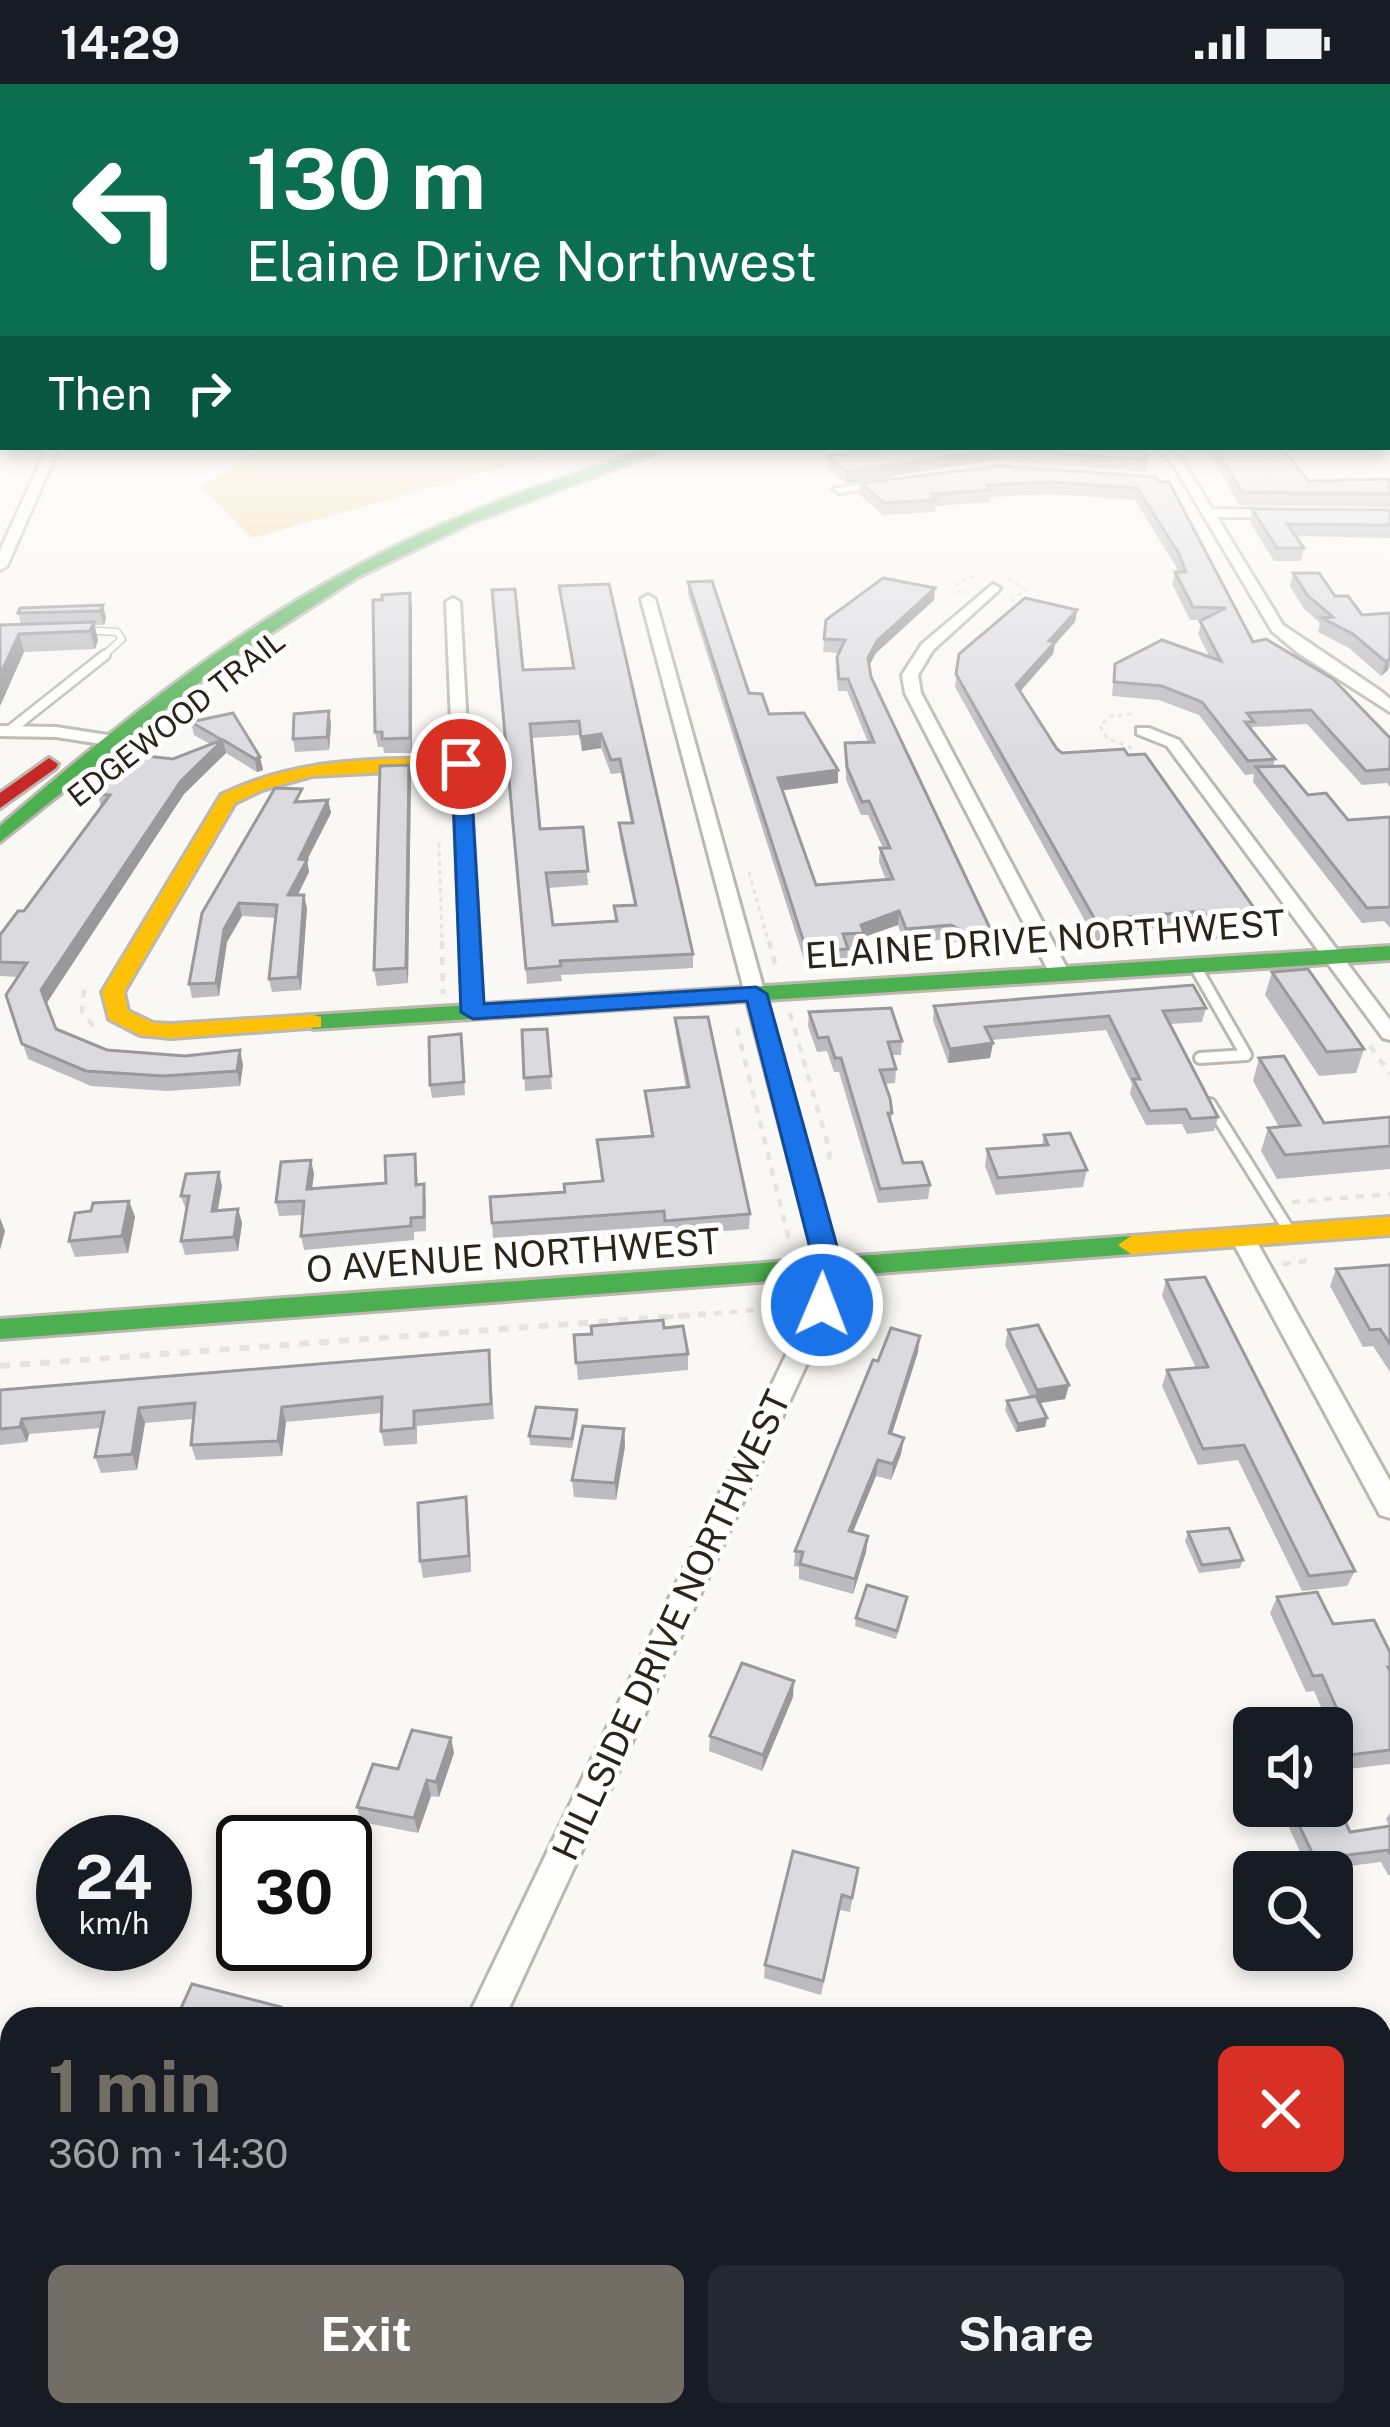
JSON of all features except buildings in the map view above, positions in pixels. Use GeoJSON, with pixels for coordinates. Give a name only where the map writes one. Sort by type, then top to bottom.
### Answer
{"type":"FeatureCollection","features":[{"type":"Feature","properties":{"kind":"street"},"geometry":{"type":"LineString","coordinates":[[0,802],[236,625],[384,544]]}},
{"type":"Feature","properties":{"kind":"street"},"geometry":{"type":"LineString","coordinates":[[0,836],[114,741],[262,629],[355,574],[419,544]]}},
{"type":"Feature","properties":{"kind":"street"},"geometry":{"type":"LineString","coordinates":[[1228,544],[1277,628],[1295,644],[1364,683],[1390,707]]}},
{"type":"Feature","properties":{"kind":"street"},"geometry":{"type":"LineString","coordinates":[[995,585],[927,647],[910,675],[913,693],[1060,974]]}},
{"type":"Feature","properties":{"kind":"street"},"geometry":{"type":"LineString","coordinates":[[648,599],[829,1268]]}},
{"type":"Feature","properties":{"kind":"street"},"geometry":{"type":"LineString","coordinates":[[453,602],[464,1005]]}},
{"type":"Feature","properties":{"kind":"street"},"geometry":{"type":"LineString","coordinates":[[5,731],[114,741]]}},
{"type":"Feature","properties":{"kind":"street"},"geometry":{"type":"LineString","coordinates":[[1143,731],[1173,743],[1390,1034]]}},
{"type":"Feature","properties":{"kind":"street","name":"ELAINE DRIVE NORTHWEST"},"geometry":{"type":"LineString","coordinates":[[461,764],[296,773],[246,785],[228,800],[119,978],[112,1003],[117,1014],[128,1022],[171,1031],[464,1005],[756,994],[1390,953]]}},
{"type":"Feature","properties":{"kind":"street","name":"O AVENUE NORTHWEST"},"geometry":{"type":"LineString","coordinates":[[0,1329],[1390,1226]]}},
{"type":"Feature","properties":{"kind":"street"},"geometry":{"type":"LineString","coordinates":[[1242,1237],[1390,1507]]}},
{"type":"Feature","properties":{"kind":"street","name":"HILLSIDE DRIVE NORTHWEST"},"geometry":{"type":"LineString","coordinates":[[490,2007],[822,1305],[829,1268]]}},
{"type":"Feature","properties":{"kind":"lane"},"geometry":{"type":"LineString","coordinates":[[5,731],[122,639],[117,632],[58,631]]}},
{"type":"Feature","properties":{"kind":"lane"},"geometry":{"type":"LineString","coordinates":[[1195,966],[1246,1054],[1201,1058]]}},
{"type":"Feature","properties":{"kind":"lane"},"geometry":{"type":"LineString","coordinates":[[1210,1103],[1291,1233]]}},
{"type":"Feature","properties":{"kind":"path"},"geometry":{"type":"LineString","coordinates":[[961,597],[956,587],[959,581],[995,585]]}},
{"type":"Feature","properties":{"kind":"path"},"geometry":{"type":"LineString","coordinates":[[439,840],[444,1002],[464,1005]]}},
{"type":"Feature","properties":{"kind":"path"},"geometry":{"type":"LineString","coordinates":[[88,983],[82,1012],[94,1030],[110,1039]]}},
{"type":"Feature","properties":{"kind":"path"},"geometry":{"type":"LineString","coordinates":[[787,1002],[830,1152],[828,1173]]}},
{"type":"Feature","properties":{"kind":"path"},"geometry":{"type":"LineString","coordinates":[[733,1012],[791,1247],[804,1246]]}},
{"type":"Feature","properties":{"kind":"path"},"geometry":{"type":"LineString","coordinates":[[0,1366],[800,1307]]}},
{"type":"Feature","properties":{"kind":"traffic: fast"},"geometry":{"type":"LineString","coordinates":[[0,836],[170,695],[259,631],[412,544]]}},
{"type":"Feature","properties":{"kind":"traffic: fast"},"geometry":{"type":"LineString","coordinates":[[313,1022],[1390,953]]}},
{"type":"Feature","properties":{"kind":"traffic: fast"},"geometry":{"type":"LineString","coordinates":[[0,1329],[1131,1245]]}},
{"type":"Feature","properties":{"kind":"traffic: slow"},"geometry":{"type":"LineString","coordinates":[[313,1022],[148,1030],[117,1014],[113,992],[228,799],[283,776],[312,770],[461,764]]}},
{"type":"Feature","properties":{"kind":"traffic: slow"},"geometry":{"type":"LineString","coordinates":[[1131,1245],[1390,1226]]}},
{"type":"Feature","properties":{"kind":"traffic: jam"},"geometry":{"type":"LineString","coordinates":[[0,802],[49,764]]}},
{"type":"Feature","properties":{"kind":"route"},"geometry":{"type":"LineString","coordinates":[[461,764],[473,1012],[756,994],[829,1268],[822,1305]]}}]}
